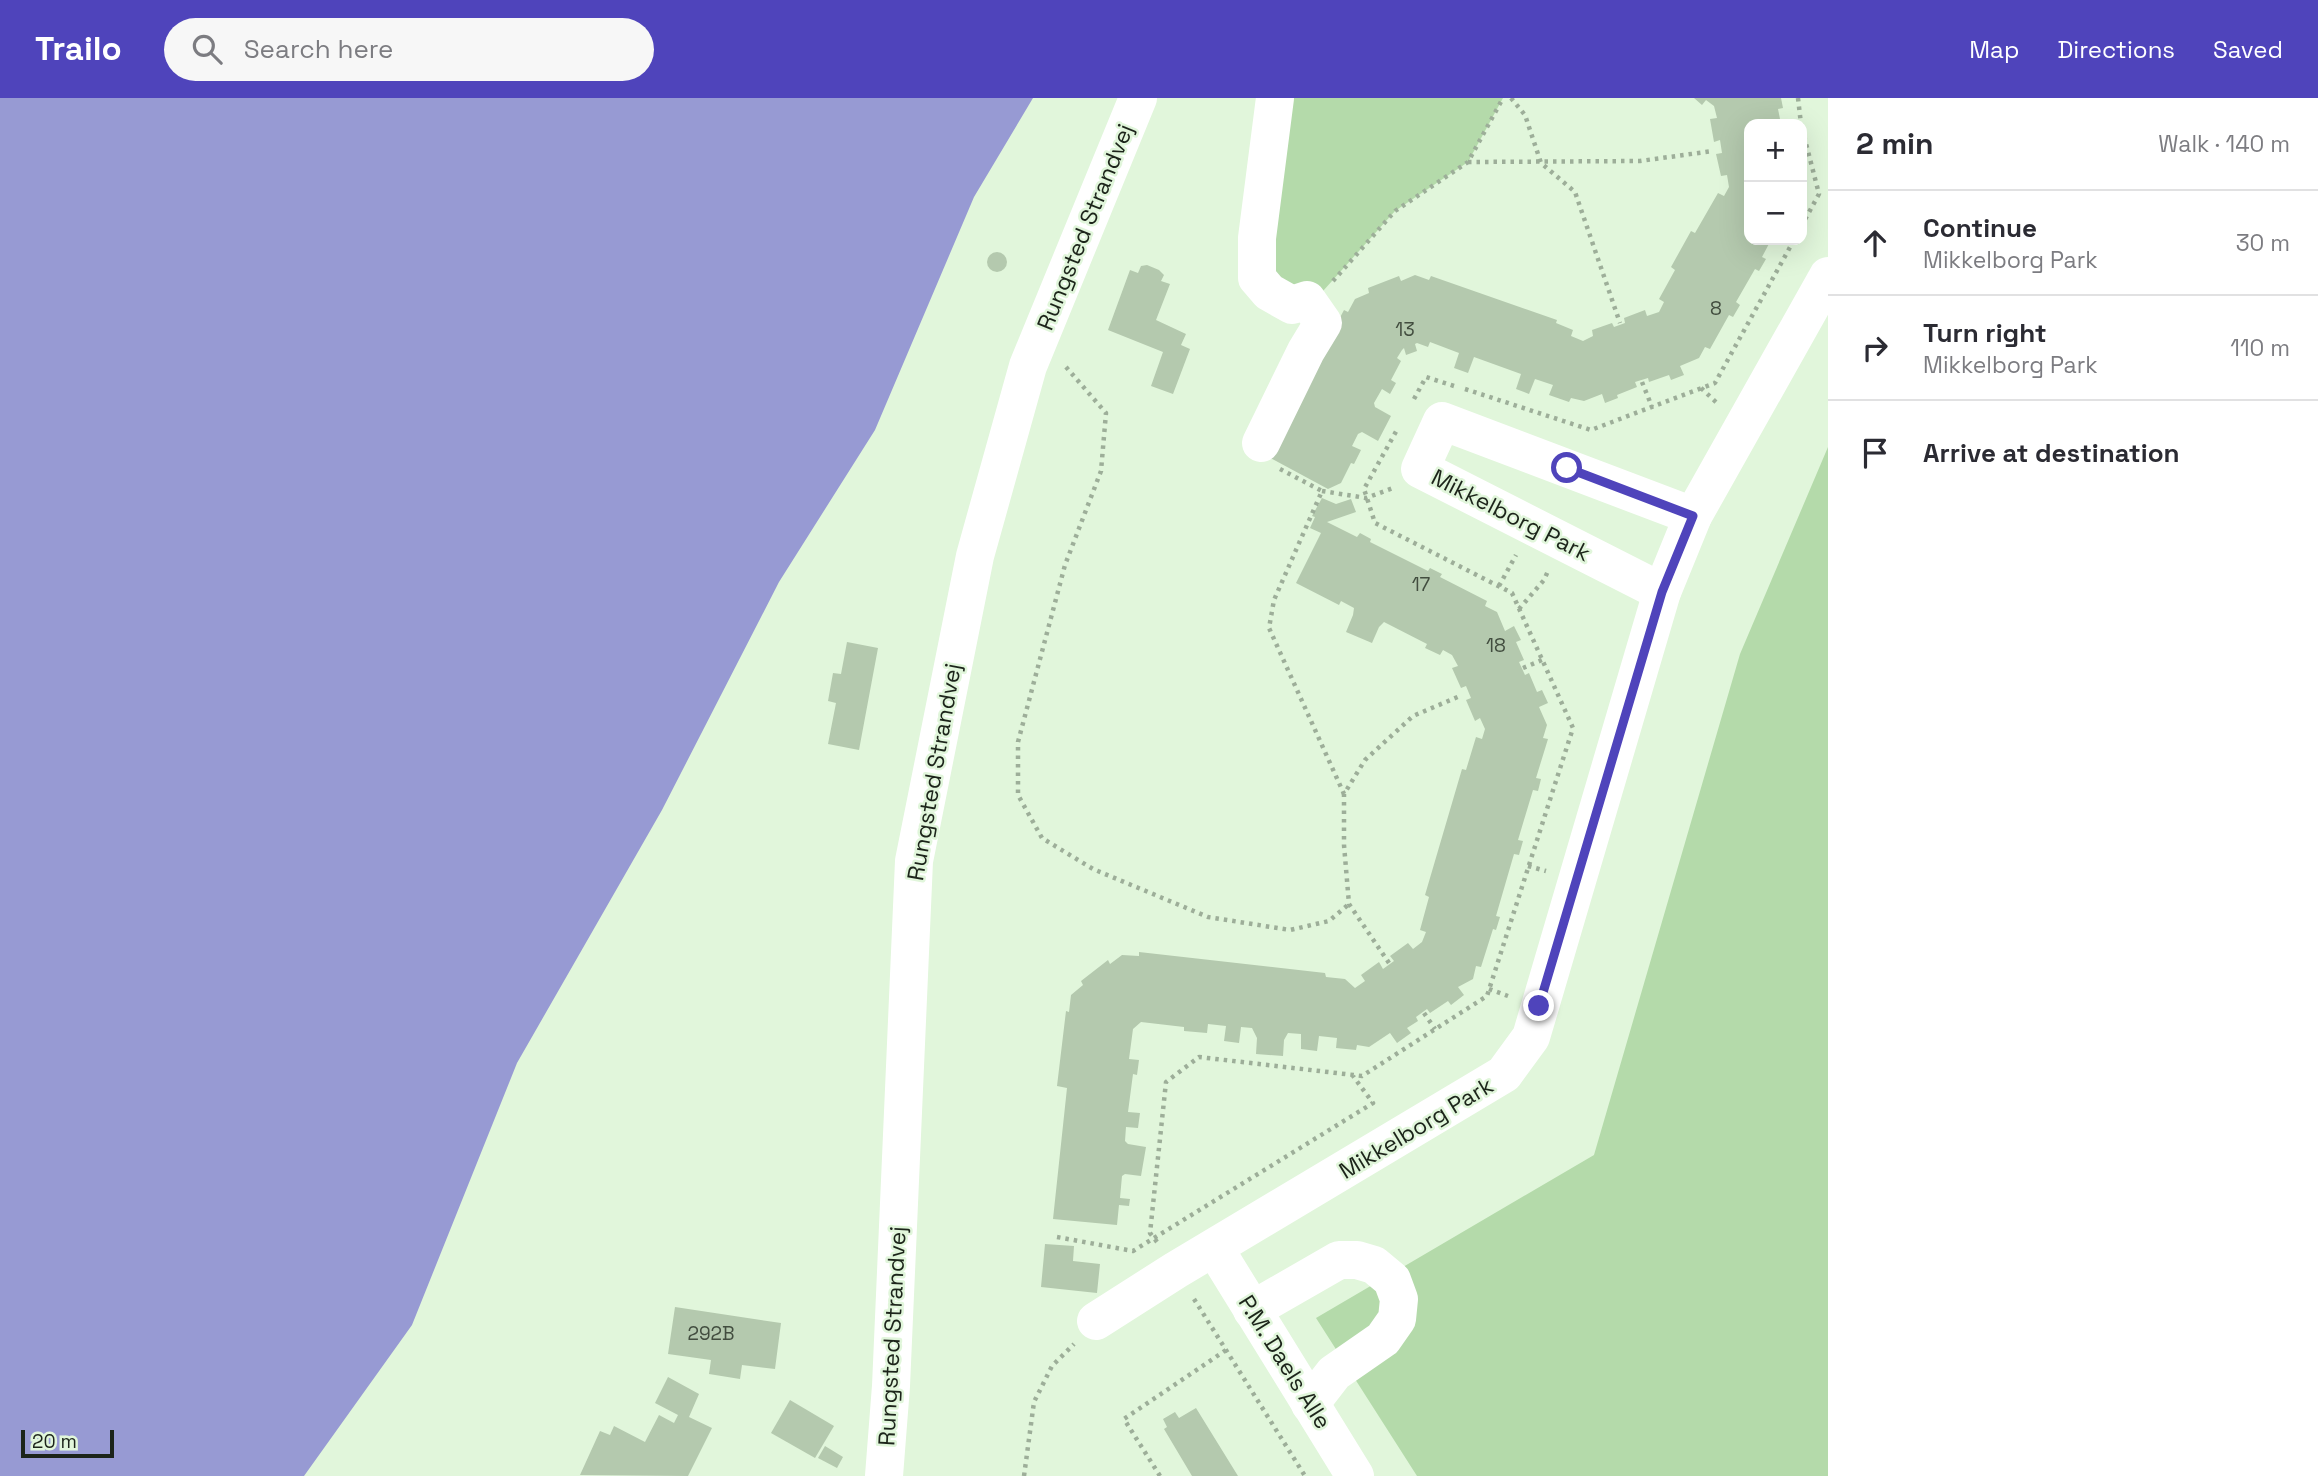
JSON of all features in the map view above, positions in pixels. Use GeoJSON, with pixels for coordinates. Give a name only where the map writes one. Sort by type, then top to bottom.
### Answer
{"type":"FeatureCollection","features":[{"type":"Feature","properties":{"kind":"street","name":"Rungsted Strandvej"},"geometry":{"type":"LineString","coordinates":[[884,1476],[891,1386],[914,861],[975,556],[1034,352],[1138,98]]}},
{"type":"Feature","properties":{"kind":"street"},"geometry":{"type":"LineString","coordinates":[[1261,443],[1322,323],[1307,300],[1293,305],[1269,292],[1257,278],[1257,238],[1275,98]]}},
{"type":"Feature","properties":{"kind":"street","name":"Mikkelborg Park"},"geometry":{"type":"LineString","coordinates":[[1096,1321],[1176,1270],[1504,1074],[1531,1037],[1662,592],[1693,516],[1828,275]]}},
{"type":"Feature","properties":{"kind":"street","name":"Mikkelborg Park"},"geometry":{"type":"LineString","coordinates":[[1662,592],[1420,469],[1442,421],[1693,516]]}},
{"type":"Feature","properties":{"kind":"street","name":"P.M. Daels Alle"},"geometry":{"type":"LineString","coordinates":[[1215,1249],[1355,1476]]}},
{"type":"Feature","properties":{"kind":"street"},"geometry":{"type":"LineString","coordinates":[[1252,1310],[1339,1260],[1374,1265],[1392,1280],[1399,1298],[1397,1320],[1383,1339],[1334,1373],[1310,1404]]}},
{"type":"Feature","properties":{"kind":"path"},"geometry":{"type":"LineString","coordinates":[[1307,300],[1323,291],[1395,211],[1468,162],[1503,98]]}},
{"type":"Feature","properties":{"kind":"path"},"geometry":{"type":"LineString","coordinates":[[1511,98],[1525,115],[1541,163],[1575,192],[1620,323]]}},
{"type":"Feature","properties":{"kind":"path"},"geometry":{"type":"LineString","coordinates":[[1798,98],[1801,119]]}},
{"type":"Feature","properties":{"kind":"path"},"geometry":{"type":"LineString","coordinates":[[1807,148],[1819,194],[1807,216]]}},
{"type":"Feature","properties":{"kind":"path"},"geometry":{"type":"LineString","coordinates":[[1468,162],[1640,161],[1713,150]]}},
{"type":"Feature","properties":{"kind":"path"},"geometry":{"type":"LineString","coordinates":[[1407,410],[1426,377],[1591,430],[1715,383],[1791,245]]}},
{"type":"Feature","properties":{"kind":"path"},"geometry":{"type":"LineString","coordinates":[[1034,352],[1067,367],[1106,413],[1101,471],[1065,565],[1018,742],[1018,795],[1042,838],[1093,869],[1208,917],[1290,930],[1329,921],[1349,904]]}},
{"type":"Feature","properties":{"kind":"path"},"geometry":{"type":"LineString","coordinates":[[1642,382],[1652,407]]}},
{"type":"Feature","properties":{"kind":"path"},"geometry":{"type":"LineString","coordinates":[[1305,1476],[1150,1233],[1166,1082],[1199,1057],[1362,1076],[1487,996],[1573,728],[1512,593],[1375,523],[1364,489],[1401,422]]}},
{"type":"Feature","properties":{"kind":"path"},"geometry":{"type":"LineString","coordinates":[[1261,443],[1252,454],[1322,491],[1366,498]]}},
{"type":"Feature","properties":{"kind":"path"},"geometry":{"type":"LineString","coordinates":[[1322,491],[1274,600],[1269,628],[1345,794],[1344,845],[1349,904],[1390,962]]}},
{"type":"Feature","properties":{"kind":"path"},"geometry":{"type":"LineString","coordinates":[[1519,609],[1544,580],[1562,541]]}},
{"type":"Feature","properties":{"kind":"path"},"geometry":{"type":"LineString","coordinates":[[1523,668],[1542,660]]}},
{"type":"Feature","properties":{"kind":"path"},"geometry":{"type":"LineString","coordinates":[[1345,794],[1365,760],[1413,716],[1460,696]]}},
{"type":"Feature","properties":{"kind":"path"},"geometry":{"type":"LineString","coordinates":[[1424,1013],[1435,1029]]}},
{"type":"Feature","properties":{"kind":"path"},"geometry":{"type":"LineString","coordinates":[[1057,1237],[1133,1251],[1373,1103],[1353,1075]]}},
{"type":"Feature","properties":{"kind":"path"},"geometry":{"type":"LineString","coordinates":[[1024,1476],[1034,1402],[1052,1366],[1096,1321]]}},
{"type":"Feature","properties":{"kind":"path"},"geometry":{"type":"LineString","coordinates":[[1160,1476],[1124,1419],[1226,1350]]}},
{"type":"Feature","properties":{"kind":"green space"},"geometry":{"type":"Polygon","coordinates":[[[1292,98],[1503,98],[1468,162],[1395,211],[1323,291],[1284,284],[1270,265],[1292,98]]]}},
{"type":"Feature","properties":{"kind":"green space"},"geometry":{"type":"Polygon","coordinates":[[[1828,447],[1828,1476],[1417,1476],[1316,1318],[1594,1155],[1740,654],[1828,447]]]}},
{"type":"Feature","properties":{"kind":"water"},"geometry":{"type":"Polygon","coordinates":[[[0,98],[1033,98],[974,197],[875,430],[779,582],[662,810],[517,1063],[412,1325],[304,1476],[0,1476],[0,98]]]}},
{"type":"Feature","properties":{"kind":"building"},"geometry":{"type":"Polygon","coordinates":[[[1694,98],[1781,98],[1783,108],[1778,109],[1780,119],[1744,119],[1744,245],[1768,245],[1762,257],[1766,259],[1759,271],[1755,269],[1736,302],[1740,305],[1733,317],[1729,315],[1710,349],[1705,347],[1699,358],[1680,366],[1684,375],[1671,380],[1669,375],[1649,382],[1648,378],[1635,382],[1637,387],[1605,403],[1602,394],[1584,401],[1571,398],[1569,402],[1549,395],[1553,385],[1535,379],[1529,394],[1516,389],[1521,374],[1474,357],[1468,373],[1454,368],[1459,353],[1430,342],[1428,347],[1417,343],[1417,351],[1406,355],[1404,348],[1402,350],[1397,358],[1401,361],[1391,380],[1396,383],[1390,394],[1382,389],[1374,403],[1375,407],[1391,416],[1378,441],[1362,432],[1358,434],[1352,446],[1361,450],[1341,483],[1328,489],[1263,454],[1282,427],[1344,310],[1348,312],[1355,299],[1369,293],[1368,288],[1399,276],[1401,281],[1415,275],[1429,280],[1431,276],[1557,320],[1556,323],[1573,330],[1571,336],[1583,341],[1593,336],[1592,330],[1612,323],[1614,327],[1625,323],[1624,318],[1645,310],[1647,316],[1659,312],[1664,302],[1659,299],[1675,270],[1671,267],[1691,231],[1695,233],[1718,193],[1724,196],[1729,187],[1727,175],[1721,176],[1716,154],[1722,153],[1720,140],[1714,142],[1710,119],[1717,118],[1714,106],[1706,100],[1702,105],[1694,98]]]}},
{"type":"Feature","properties":{"kind":"building"},"geometry":{"type":"Polygon","coordinates":[[[997,252],[1004,255],[1007,262],[1004,269],[997,272],[990,269],[987,262],[990,255],[997,252]]]}},
{"type":"Feature","properties":{"kind":"building"},"geometry":{"type":"Polygon","coordinates":[[[1147,265],[1159,270],[1164,275],[1161,281],[1170,284],[1156,320],[1186,334],[1181,345],[1190,349],[1173,394],[1151,386],[1163,352],[1108,330],[1130,270],[1138,273],[1141,266],[1147,265]]]}},
{"type":"Feature","properties":{"kind":"building"},"geometry":{"type":"Polygon","coordinates":[[[1322,498],[1336,504],[1351,499],[1356,512],[1327,522],[1357,537],[1360,533],[1371,539],[1370,542],[1428,571],[1430,568],[1442,574],[1440,577],[1487,601],[1485,606],[1497,612],[1505,631],[1514,626],[1521,640],[1516,642],[1524,660],[1519,662],[1525,675],[1529,673],[1537,692],[1542,690],[1548,703],[1539,707],[1547,725],[1543,738],[1548,739],[1536,778],[1541,779],[1538,791],[1533,790],[1518,840],[1523,841],[1519,855],[1514,854],[1496,916],[1500,917],[1496,930],[1493,929],[1481,967],[1476,966],[1473,979],[1458,987],[1464,995],[1451,1005],[1448,1001],[1430,1013],[1427,1009],[1416,1017],[1418,1021],[1407,1028],[1411,1033],[1397,1043],[1390,1033],[1369,1047],[1357,1045],[1356,1050],[1336,1048],[1337,1038],[1319,1036],[1317,1051],[1301,1049],[1301,1034],[1288,1033],[1284,1040],[1283,1056],[1256,1054],[1257,1038],[1252,1028],[1241,1027],[1239,1043],[1224,1041],[1226,1026],[1208,1024],[1207,1033],[1184,1031],[1184,1027],[1141,1022],[1133,1029],[1129,1059],[1139,1060],[1137,1075],[1133,1074],[1128,1112],[1140,1113],[1138,1128],[1126,1127],[1125,1141],[1146,1147],[1141,1176],[1122,1176],[1120,1198],[1130,1199],[1129,1206],[1119,1205],[1117,1225],[1053,1219],[1067,1088],[1057,1086],[1066,1011],[1069,1012],[1071,995],[1083,985],[1081,981],[1108,960],[1110,964],[1122,955],[1139,956],[1139,952],[1325,973],[1326,977],[1345,979],[1355,988],[1365,981],[1361,975],[1379,962],[1383,969],[1394,961],[1390,956],[1408,943],[1413,949],[1422,942],[1426,932],[1420,930],[1429,897],[1425,895],[1462,769],[1466,770],[1476,737],[1482,739],[1485,729],[1480,718],[1475,721],[1466,700],[1471,698],[1466,686],[1461,688],[1452,668],[1458,666],[1452,655],[1443,650],[1440,655],[1425,648],[1427,644],[1384,622],[1372,643],[1346,632],[1354,608],[1341,601],[1339,605],[1296,583],[1321,533],[1310,528],[1315,517],[1312,516],[1322,498]]]}},
{"type":"Feature","properties":{"kind":"building"},"geometry":{"type":"Polygon","coordinates":[[[847,642],[878,648],[859,750],[828,744],[836,703],[828,701],[833,673],[841,674],[847,642]]]}},
{"type":"Feature","properties":{"kind":"building"},"geometry":{"type":"Polygon","coordinates":[[[1045,1244],[1074,1246],[1073,1261],[1100,1264],[1097,1293],[1041,1287],[1045,1244]]]}},
{"type":"Feature","properties":{"kind":"building"},"geometry":{"type":"Polygon","coordinates":[[[675,1307],[781,1323],[775,1369],[742,1365],[740,1379],[709,1374],[711,1360],[668,1354],[675,1307]]]}},
{"type":"Feature","properties":{"kind":"building"},"geometry":{"type":"Polygon","coordinates":[[[668,1377],[699,1394],[689,1417],[712,1428],[688,1476],[580,1475],[600,1431],[610,1435],[614,1426],[645,1442],[659,1415],[674,1423],[678,1415],[655,1403],[668,1377]]]}},
{"type":"Feature","properties":{"kind":"building"},"geometry":{"type":"Polygon","coordinates":[[[790,1400],[834,1426],[815,1458],[771,1433],[790,1400]]]}},
{"type":"Feature","properties":{"kind":"building"},"geometry":{"type":"Polygon","coordinates":[[[1196,1408],[1238,1476],[1192,1476],[1164,1429],[1167,1427],[1163,1419],[1175,1412],[1179,1418],[1196,1408]]]}},
{"type":"Feature","properties":{"kind":"building"},"geometry":{"type":"Polygon","coordinates":[[[825,1446],[843,1457],[837,1468],[818,1458],[825,1446]]]}},
{"type":"Feature","properties":{"kind":"route"},"geometry":{"type":"LineString","coordinates":[[1539,1006],[1662,592],[1693,516],[1567,468]]}}]}
